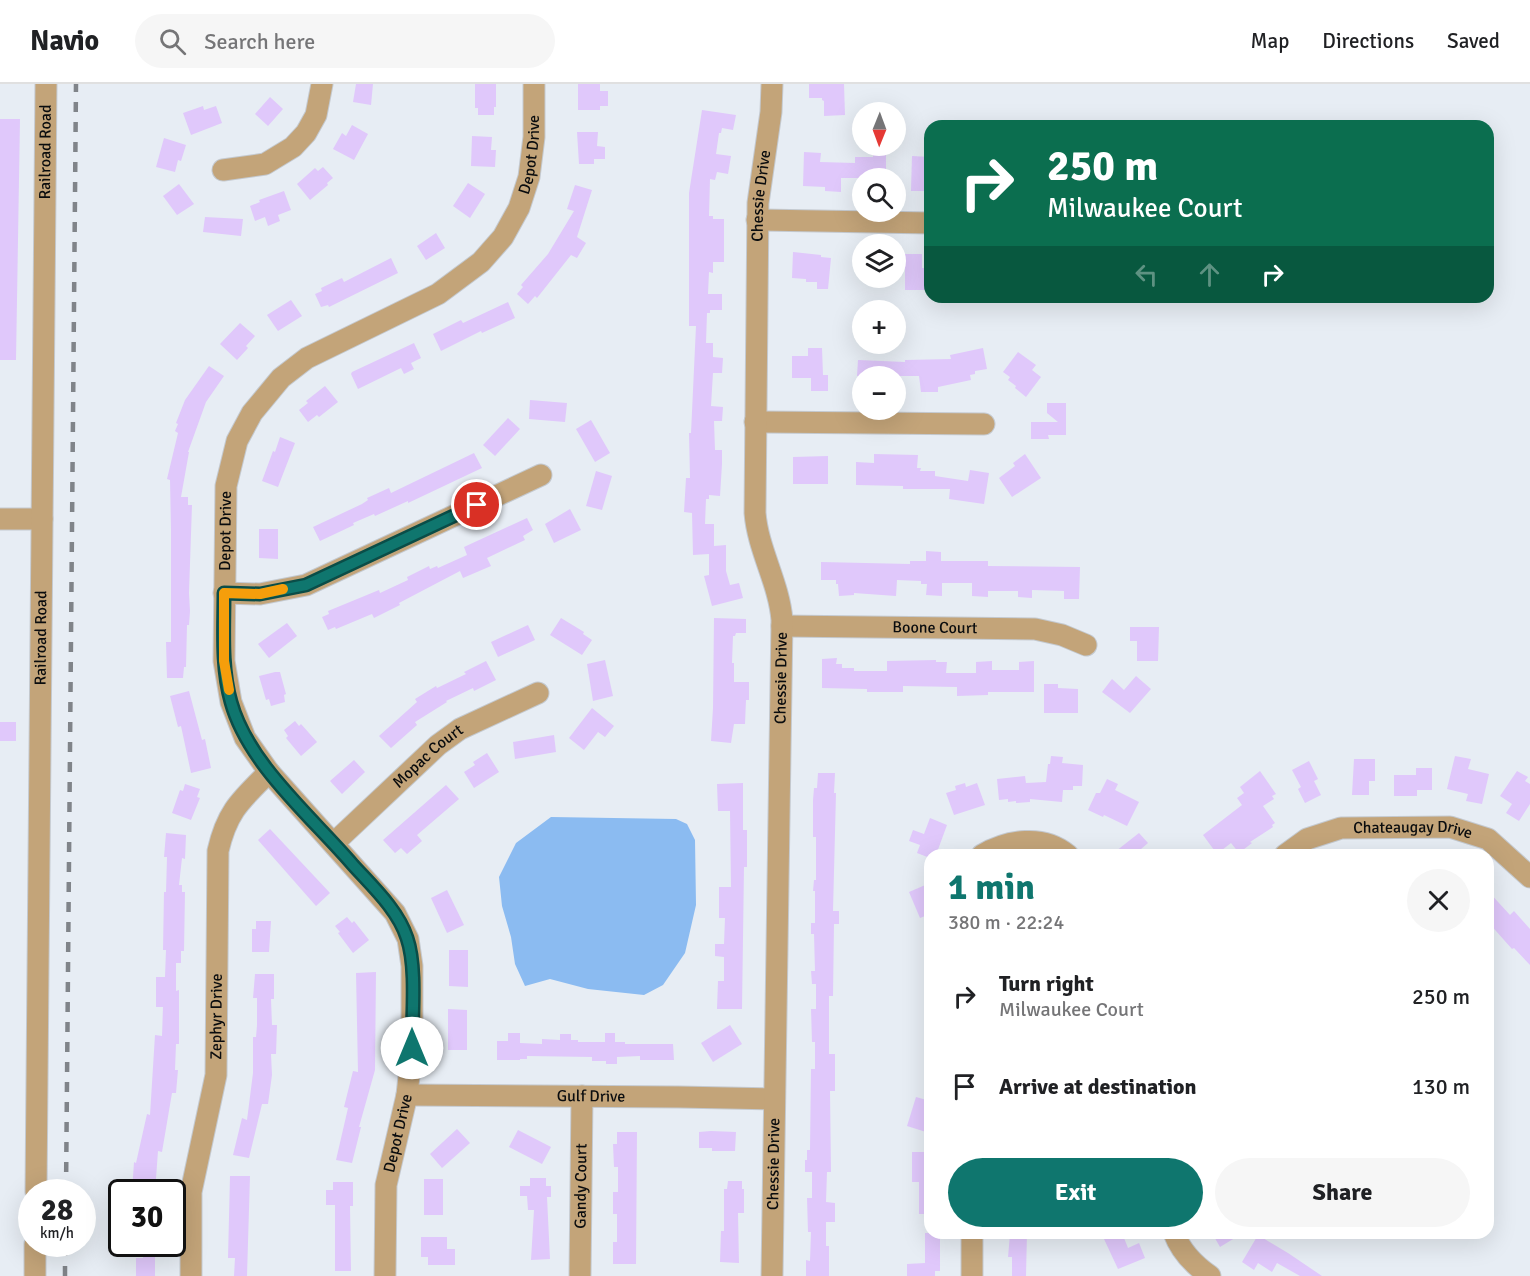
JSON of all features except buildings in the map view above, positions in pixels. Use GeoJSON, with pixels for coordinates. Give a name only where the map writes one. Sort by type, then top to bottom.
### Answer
{"type":"FeatureCollection","features":[{"type":"Feature","properties":{"kind":"street","name":"Railroad Road"},"geometry":{"type":"LineString","coordinates":[[36,1179],[46,84]]}},
{"type":"Feature","properties":{"kind":"street"},"geometry":{"type":"LineString","coordinates":[[223,170],[265,164],[293,147],[306,133],[316,115],[322,84]]}},
{"type":"Feature","properties":{"kind":"street","name":"Depot Drive"},"geometry":{"type":"LineString","coordinates":[[385,1276],[386,1185],[407,1095],[412,1048],[412,977],[408,939],[395,913],[269,772],[245,738],[231,702],[224,661],[226,486],[237,441],[252,413],[281,378],[307,358],[438,294],[481,262],[503,237],[519,208],[529,177],[534,137],[534,84]]}},
{"type":"Feature","properties":{"kind":"street","name":"Chessie Drive"},"geometry":{"type":"LineString","coordinates":[[772,84],[771,112],[757,220],[755,422],[755,519],[780,603],[782,626],[772,1276]]}},
{"type":"Feature","properties":{"kind":"street"},"geometry":{"type":"LineString","coordinates":[[757,220],[924,223]]}},
{"type":"Feature","properties":{"kind":"street"},"geometry":{"type":"LineString","coordinates":[[755,422],[984,424]]}},
{"type":"Feature","properties":{"kind":"street"},"geometry":{"type":"LineString","coordinates":[[224,593],[260,594],[306,585],[541,475]]}},
{"type":"Feature","properties":{"kind":"street"},"geometry":{"type":"LineString","coordinates":[[0,519],[42,519]]}},
{"type":"Feature","properties":{"kind":"street","name":"Boone Court"},"geometry":{"type":"LineString","coordinates":[[782,626],[1035,629],[1062,635],[1086,645]]}},
{"type":"Feature","properties":{"kind":"street","name":"Mopac Court"},"geometry":{"type":"LineString","coordinates":[[334,843],[438,745],[460,729],[538,693]]}},
{"type":"Feature","properties":{"kind":"street","name":"Zephyr Drive"},"geometry":{"type":"LineString","coordinates":[[191,1276],[191,1192],[216,1075],[218,851],[222,832],[235,807],[269,772]]}},
{"type":"Feature","properties":{"kind":"street","name":"Chateaugay Drive"},"geometry":{"type":"LineString","coordinates":[[1293,849],[1307,839],[1341,828],[1450,827],[1488,839],[1530,877]]}},
{"type":"Feature","properties":{"kind":"street"},"geometry":{"type":"LineString","coordinates":[[992,849],[1023,841],[1042,842],[1060,849]]}},
{"type":"Feature","properties":{"kind":"street","name":"Gulf Drive"},"geometry":{"type":"LineString","coordinates":[[407,1095],[774,1099]]}},
{"type":"Feature","properties":{"kind":"street","name":"Gandy Court"},"geometry":{"type":"LineString","coordinates":[[580,1276],[582,1096]]}},
{"type":"Feature","properties":{"kind":"street"},"geometry":{"type":"LineString","coordinates":[[972,1239],[972,1276]]}},
{"type":"Feature","properties":{"kind":"street"},"geometry":{"type":"LineString","coordinates":[[1176,1239],[1193,1264],[1210,1276]]}},
{"type":"Feature","properties":{"kind":"street"},"geometry":{"type":"LineString","coordinates":[[35,1257],[35,1276]]}},
{"type":"Feature","properties":{"kind":"water"},"geometry":{"type":"Polygon","coordinates":[[[551,817],[676,819],[687,824],[695,840],[696,905],[685,953],[663,985],[644,995],[588,989],[550,979],[525,986],[515,964],[511,937],[502,906],[499,877],[516,843],[551,817]]]}},
{"type":"Feature","properties":{"kind":"railway"},"geometry":{"type":"LineString","coordinates":[[66,1179],[76,84]]}},
{"type":"Feature","properties":{"kind":"railway"},"geometry":{"type":"LineString","coordinates":[[65,1257],[65,1276]]}},
{"type":"Feature","properties":{"kind":"slow traffic"},"geometry":{"type":"LineString","coordinates":[[229,690],[224,661],[224,593],[260,594],[283,589]]}},
{"type":"Feature","properties":{"kind":"route"},"geometry":{"type":"LineString","coordinates":[[412,1048],[412,966],[408,939],[395,913],[269,772],[245,738],[231,702],[224,661],[224,593],[260,594],[306,585],[477,505]]}}]}
